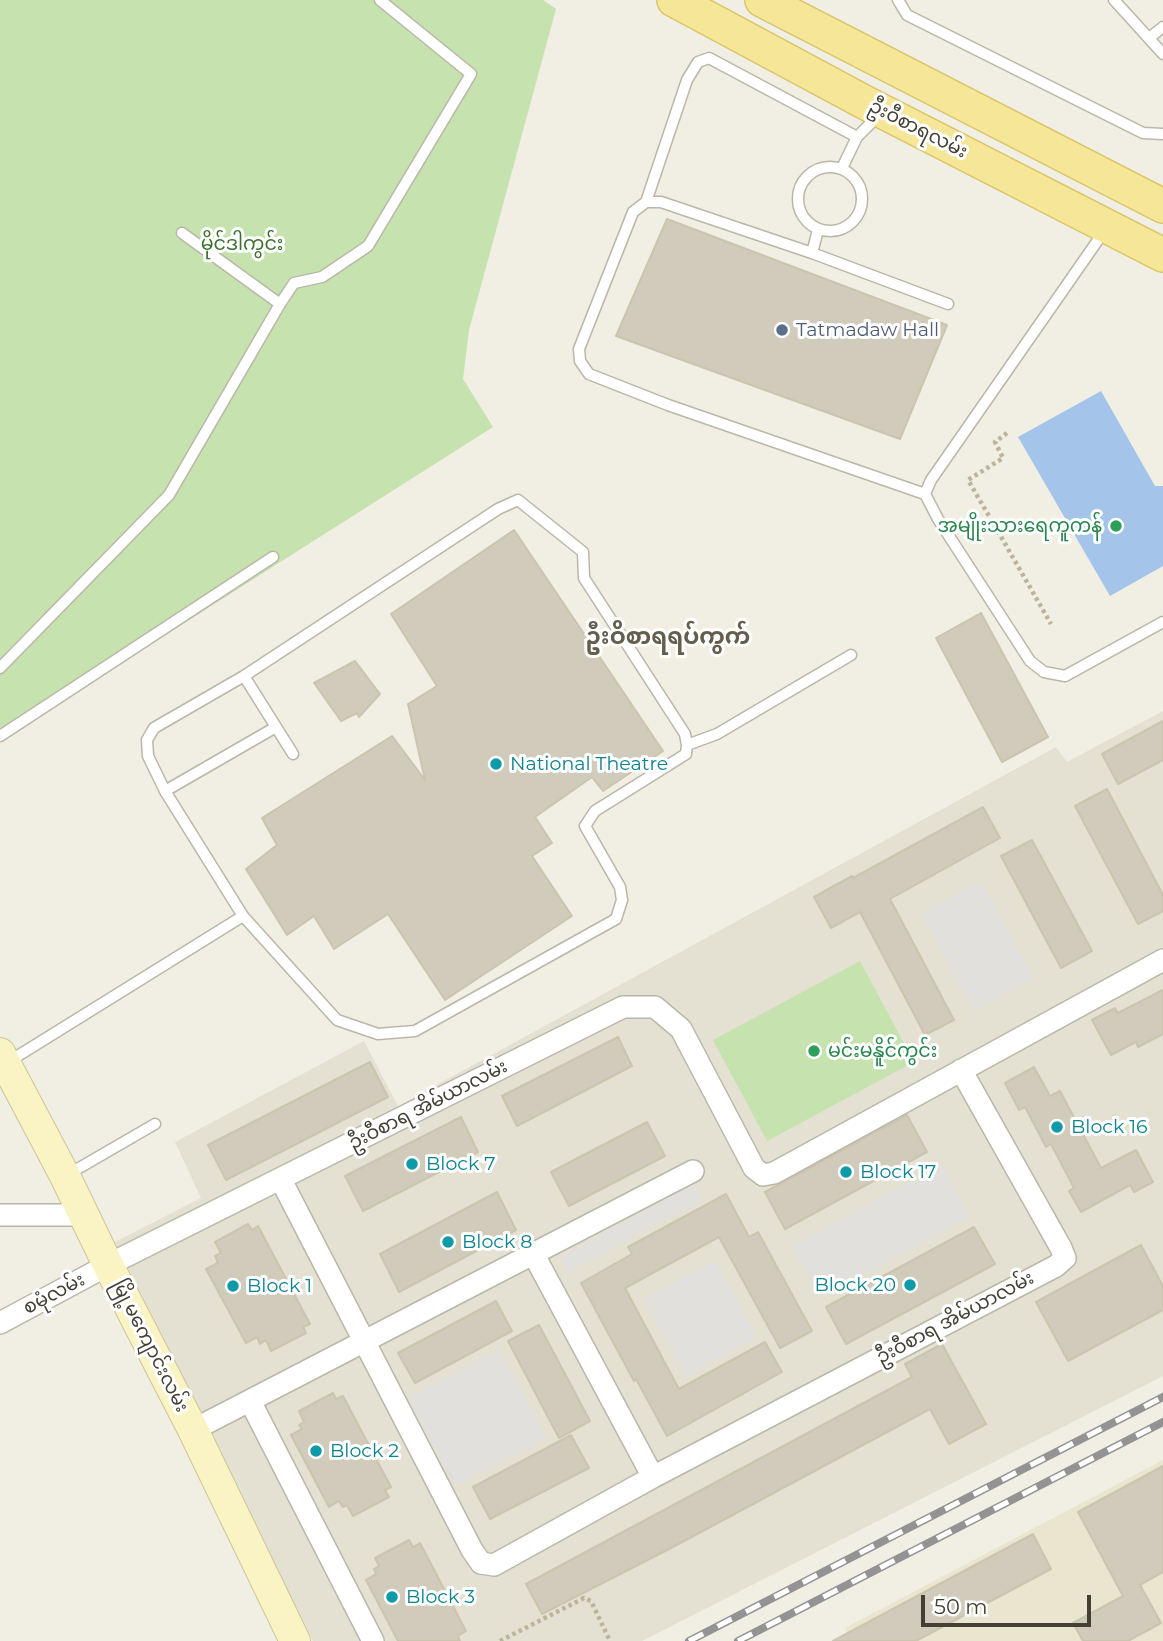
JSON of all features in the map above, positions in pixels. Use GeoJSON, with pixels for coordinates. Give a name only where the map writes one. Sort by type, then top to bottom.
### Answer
{"type":"FeatureCollection","features":[{"type":"Feature","properties":{"kind":"main road","name":"ဦးဝီစာရလမ်း"},"geometry":{"type":"LineString","coordinates":[[674,0],[1163,255]]}},
{"type":"Feature","properties":{"kind":"main road"},"geometry":{"type":"LineString","coordinates":[[762,0],[1153,201],[1115,229]]}},
{"type":"Feature","properties":{"kind":"main road"},"geometry":{"type":"LineString","coordinates":[[883,111],[904,74]]}},
{"type":"Feature","properties":{"kind":"main road","name":"မြို့မကျောင်းလမ်း"},"geometry":{"type":"LineString","coordinates":[[3,1058],[193,1430],[295,1641]]}},
{"type":"Feature","properties":{"kind":"street","name":"ဦးဝီစာရ အိမ်ယာလမ်း"},"geometry":{"type":"LineString","coordinates":[[108,1265],[623,1007],[655,1007],[681,1029],[754,1168],[764,1175],[774,1173],[1163,960]]}},
{"type":"Feature","properties":{"kind":"street","name":"ဦးဝီစာရ အိမ်ယာလမ်း"},"geometry":{"type":"LineString","coordinates":[[281,1180],[472,1550],[481,1563],[494,1565],[653,1477],[1056,1266],[1065,1258],[961,1070]]}},
{"type":"Feature","properties":{"kind":"street"},"geometry":{"type":"LineString","coordinates":[[193,1430],[693,1171]]}},
{"type":"Feature","properties":{"kind":"street"},"geometry":{"type":"LineString","coordinates":[[0,1215],[84,1215]]}},
{"type":"Feature","properties":{"kind":"street"},"geometry":{"type":"LineString","coordinates":[[534,1255],[653,1477]]}},
{"type":"Feature","properties":{"kind":"street","name":"စမုံလမ်း"},"geometry":{"type":"LineString","coordinates":[[0,1323],[108,1265]]}},
{"type":"Feature","properties":{"kind":"street"},"geometry":{"type":"LineString","coordinates":[[250,1401],[373,1641]]}},
{"type":"Feature","properties":{"kind":"lane"},"geometry":{"type":"LineString","coordinates":[[2,662],[169,495],[294,283],[322,277],[368,246],[471,74],[380,0]]}},
{"type":"Feature","properties":{"kind":"lane"},"geometry":{"type":"LineString","coordinates":[[898,0],[907,15],[1143,133],[1163,135]]}},
{"type":"Feature","properties":{"kind":"lane"},"geometry":{"type":"LineString","coordinates":[[1114,0],[1163,54]]}},
{"type":"Feature","properties":{"kind":"lane"},"geometry":{"type":"LineString","coordinates":[[1149,38],[1163,27]]}},
{"type":"Feature","properties":{"kind":"lane"},"geometry":{"type":"LineString","coordinates":[[857,137],[709,58],[698,62],[687,80],[646,202],[633,212],[579,349],[580,361],[589,374],[668,405],[925,494],[938,519],[1030,661],[1044,672],[1065,676],[1163,622]]}},
{"type":"Feature","properties":{"kind":"lane"},"geometry":{"type":"LineString","coordinates":[[842,168],[857,137],[883,111]]}},
{"type":"Feature","properties":{"kind":"lane"},"geometry":{"type":"LineString","coordinates":[[825,167],[842,168],[856,178],[863,194],[861,211],[851,225],[835,232],[818,230],[804,220],[797,205],[799,187],[809,174],[825,167]]}},
{"type":"Feature","properties":{"kind":"lane"},"geometry":{"type":"LineString","coordinates":[[646,202],[661,202],[812,253],[948,304]]}},
{"type":"Feature","properties":{"kind":"lane"},"geometry":{"type":"LineString","coordinates":[[925,494],[931,480],[1115,229]]}},
{"type":"Feature","properties":{"kind":"lane"},"geometry":{"type":"LineString","coordinates":[[812,253],[818,230]]}},
{"type":"Feature","properties":{"kind":"lane"},"geometry":{"type":"LineString","coordinates":[[182,233],[280,303]]}},
{"type":"Feature","properties":{"kind":"lane"},"geometry":{"type":"LineString","coordinates":[[518,499],[583,552],[584,578],[680,725],[687,745],[686,754],[595,811],[585,826],[620,887],[622,900],[616,919],[415,1031],[378,1034],[337,1020],[243,916],[165,791],[148,756],[147,740],[154,728],[244,677],[498,509],[518,499]]}},
{"type":"Feature","properties":{"kind":"lane"},"geometry":{"type":"LineString","coordinates":[[0,736],[273,557]]}},
{"type":"Feature","properties":{"kind":"lane"},"geometry":{"type":"LineString","coordinates":[[687,745],[716,734],[851,655]]}},
{"type":"Feature","properties":{"kind":"lane"},"geometry":{"type":"LineString","coordinates":[[244,677],[293,754]]}},
{"type":"Feature","properties":{"kind":"lane"},"geometry":{"type":"LineString","coordinates":[[165,791],[276,727]]}},
{"type":"Feature","properties":{"kind":"lane"},"geometry":{"type":"LineString","coordinates":[[3,1058],[243,916]]}},
{"type":"Feature","properties":{"kind":"lane"},"geometry":{"type":"LineString","coordinates":[[65,1176],[155,1124]]}},
{"type":"Feature","properties":{"kind":"path"},"geometry":{"type":"LineString","coordinates":[[1007,433],[995,442],[1003,458],[968,480],[1051,625]]}},
{"type":"Feature","properties":{"kind":"path"},"geometry":{"type":"LineString","coordinates":[[500,1641],[584,1598],[591,1601],[610,1641]]}},
{"type":"Feature","properties":{"kind":"shaded area"},"geometry":{"type":"Polygon","coordinates":[[[1163,711],[1163,1376],[642,1641],[313,1641],[111,1244],[201,1198],[175,1142],[364,1041],[398,1106],[1056,747],[1067,762],[1163,711]]]}},
{"type":"Feature","properties":{"kind":"shaded area"},"geometry":{"type":"Polygon","coordinates":[[[981,881],[1034,978],[974,1011],[922,914],[981,881]]]}},
{"type":"Feature","properties":{"kind":"shaded area"},"geometry":{"type":"Polygon","coordinates":[[[942,1165],[970,1216],[820,1298],[792,1246],[942,1165]]]}},
{"type":"Feature","properties":{"kind":"shaded area"},"geometry":{"type":"Polygon","coordinates":[[[693,1184],[702,1199],[568,1272],[560,1257],[693,1184]]]}},
{"type":"Feature","properties":{"kind":"shaded area"},"geometry":{"type":"Polygon","coordinates":[[[716,1261],[757,1338],[685,1376],[644,1299],[716,1261]]]}},
{"type":"Feature","properties":{"kind":"shaded area"},"geometry":{"type":"Polygon","coordinates":[[[499,1350],[546,1437],[455,1486],[408,1398],[499,1350]]]}},
{"type":"Feature","properties":{"kind":"shaded area"},"geometry":{"type":"Polygon","coordinates":[[[1163,1460],[1163,1641],[852,1641],[845,1628],[1163,1460]]]}},
{"type":"Feature","properties":{"kind":"green space","name":"မိုင်ဒါကွင်း"},"geometry":{"type":"Polygon","coordinates":[[[0,0],[543,0],[556,9],[469,330],[463,379],[493,427],[0,740],[0,0]]]}},
{"type":"Feature","properties":{"kind":"green space","name":"မင်းမနိူင်ကွင်း"},"geometry":{"type":"Polygon","coordinates":[[[860,961],[914,1062],[767,1141],[713,1040],[860,961]]]}},
{"type":"Feature","properties":{"kind":"water","name":"အမျိုးသားရေကူကန်"},"geometry":{"type":"Polygon","coordinates":[[[1101,391],[1155,486],[1163,486],[1163,566],[1110,596],[1018,437],[1101,391]]]}},
{"type":"Feature","properties":{"kind":"building","name":"Tatmadaw Hall"},"geometry":{"type":"Polygon","coordinates":[[[667,219],[947,325],[900,439],[616,336],[667,219]]]}},
{"type":"Feature","properties":{"kind":"building","name":"National Theatre"},"geometry":{"type":"Polygon","coordinates":[[[514,530],[663,751],[603,791],[592,777],[535,817],[552,843],[532,856],[572,916],[445,1000],[388,914],[334,949],[314,916],[287,935],[246,869],[277,845],[262,818],[392,736],[425,780],[408,704],[437,686],[391,614],[514,530]]]}},
{"type":"Feature","properties":{"kind":"building"},"geometry":{"type":"Polygon","coordinates":[[[981,613],[1048,737],[1002,762],[936,638],[981,613]]]}},
{"type":"Feature","properties":{"kind":"building"},"geometry":{"type":"Polygon","coordinates":[[[355,661],[380,694],[359,717],[357,713],[341,721],[314,683],[355,661]]]}},
{"type":"Feature","properties":{"kind":"building"},"geometry":{"type":"Polygon","coordinates":[[[1163,721],[1163,760],[1118,784],[1102,754],[1163,721]]]}},
{"type":"Feature","properties":{"kind":"building"},"geometry":{"type":"Polygon","coordinates":[[[1107,789],[1163,895],[1163,911],[1138,924],[1075,806],[1107,789]]]}},
{"type":"Feature","properties":{"kind":"building"},"geometry":{"type":"Polygon","coordinates":[[[983,807],[1000,838],[890,899],[954,1020],[925,1035],[860,912],[831,928],[814,897],[983,807]]]}},
{"type":"Feature","properties":{"kind":"building"},"geometry":{"type":"Polygon","coordinates":[[[1032,840],[1092,951],[1061,968],[1001,856],[1032,840]]]}},
{"type":"Feature","properties":{"kind":"building"},"geometry":{"type":"Polygon","coordinates":[[[1163,990],[1163,1034],[1138,1047],[1136,1042],[1111,1055],[1092,1020],[1115,1008],[1118,1013],[1163,990]]]}},
{"type":"Feature","properties":{"kind":"building"},"geometry":{"type":"Polygon","coordinates":[[[618,1037],[632,1066],[517,1126],[502,1096],[618,1037]]]}},
{"type":"Feature","properties":{"kind":"building"},"geometry":{"type":"Polygon","coordinates":[[[370,1062],[388,1097],[226,1180],[208,1145],[370,1062]]]}},
{"type":"Feature","properties":{"kind":"building","name":"Block 16"},"geometry":{"type":"Polygon","coordinates":[[[1034,1067],[1050,1096],[1060,1091],[1101,1168],[1136,1150],[1153,1182],[1134,1192],[1130,1185],[1081,1212],[1069,1191],[1074,1188],[1051,1144],[1046,1147],[1025,1107],[1019,1110],[1005,1083],[1034,1067]]]}},
{"type":"Feature","properties":{"kind":"building","name":"Block 17"},"geometry":{"type":"Polygon","coordinates":[[[907,1115],[927,1152],[785,1229],[765,1192],[907,1115]]]}},
{"type":"Feature","properties":{"kind":"building","name":"Block 7"},"geometry":{"type":"Polygon","coordinates":[[[461,1117],[478,1152],[363,1211],[345,1176],[461,1117]]]}},
{"type":"Feature","properties":{"kind":"building"},"geometry":{"type":"Polygon","coordinates":[[[647,1122],[665,1156],[569,1206],[551,1172],[647,1122]]]}},
{"type":"Feature","properties":{"kind":"building","name":"Block 8"},"geometry":{"type":"Polygon","coordinates":[[[497,1192],[516,1230],[399,1292],[380,1254],[497,1192]]]}},
{"type":"Feature","properties":{"kind":"building"},"geometry":{"type":"Polygon","coordinates":[[[726,1194],[749,1237],[758,1232],[812,1331],[780,1348],[719,1237],[625,1288],[679,1389],[765,1342],[782,1372],[667,1436],[581,1283],[632,1254],[628,1247],[726,1194]]]}},
{"type":"Feature","properties":{"kind":"building","name":"Block 1"},"geometry":{"type":"Polygon","coordinates":[[[248,1224],[252,1230],[258,1226],[310,1324],[303,1327],[306,1333],[271,1351],[266,1340],[260,1344],[257,1337],[246,1343],[206,1269],[218,1263],[215,1256],[221,1253],[215,1242],[248,1224]]]}},
{"type":"Feature","properties":{"kind":"building","name":"Block 20"},"geometry":{"type":"Polygon","coordinates":[[[974,1227],[995,1264],[846,1344],[826,1307],[974,1227]]]}},
{"type":"Feature","properties":{"kind":"building"},"geometry":{"type":"Polygon","coordinates":[[[1141,1245],[1163,1286],[1163,1310],[1068,1361],[1036,1302],[1141,1245]]]}},
{"type":"Feature","properties":{"kind":"building"},"geometry":{"type":"Polygon","coordinates":[[[496,1301],[512,1331],[415,1383],[398,1353],[496,1301]]]}},
{"type":"Feature","properties":{"kind":"building"},"geometry":{"type":"Polygon","coordinates":[[[539,1325],[590,1421],[559,1438],[508,1341],[539,1325]]]}},
{"type":"Feature","properties":{"kind":"building"},"geometry":{"type":"Polygon","coordinates":[[[942,1344],[986,1424],[949,1444],[930,1409],[542,1614],[526,1584],[912,1377],[905,1364],[942,1344]]]}},
{"type":"Feature","properties":{"kind":"building","name":"Block 2"},"geometry":{"type":"Polygon","coordinates":[[[333,1393],[336,1399],[343,1396],[391,1487],[385,1490],[389,1497],[353,1516],[347,1505],[343,1507],[339,1501],[329,1507],[291,1435],[302,1429],[299,1425],[304,1422],[299,1411],[333,1393]]]}},
{"type":"Feature","properties":{"kind":"building"},"geometry":{"type":"Polygon","coordinates":[[[571,1435],[589,1468],[490,1519],[473,1487],[571,1435]]]}},
{"type":"Feature","properties":{"kind":"building"},"geometry":{"type":"Polygon","coordinates":[[[1163,1466],[1163,1572],[1140,1585],[1161,1623],[1128,1641],[1083,1641],[1073,1623],[1123,1596],[1078,1512],[1163,1466]]]}},
{"type":"Feature","properties":{"kind":"building"},"geometry":{"type":"Polygon","coordinates":[[[1033,1534],[1051,1569],[916,1641],[833,1641],[1033,1534]]]}},
{"type":"Feature","properties":{"kind":"building","name":"Block 3"},"geometry":{"type":"Polygon","coordinates":[[[409,1540],[413,1547],[420,1543],[466,1631],[458,1636],[460,1641],[398,1641],[366,1580],[376,1574],[374,1569],[379,1566],[375,1558],[409,1540]]]}},
{"type":"Feature","properties":{"kind":"railway"},"geometry":{"type":"LineString","coordinates":[[689,1641],[1163,1397]]}},
{"type":"Feature","properties":{"kind":"railway"},"geometry":{"type":"LineString","coordinates":[[738,1641],[1163,1422]]}},
{"type":"Feature","properties":{"kind":"place","name":"Tatmadaw Hall"},"geometry":{"type":"Point","coordinates":[782,330]}},
{"type":"Feature","properties":{"kind":"place","name":"အမျိုးသားရေကူကန်"},"geometry":{"type":"Point","coordinates":[1116,526]}},
{"type":"Feature","properties":{"kind":"place","name":"National Theatre"},"geometry":{"type":"Point","coordinates":[496,764]}},
{"type":"Feature","properties":{"kind":"place","name":"မင်းမနိူင်ကွင်း"},"geometry":{"type":"Point","coordinates":[814,1051]}},
{"type":"Feature","properties":{"kind":"place","name":"Block 16"},"geometry":{"type":"Point","coordinates":[1057,1127]}},
{"type":"Feature","properties":{"kind":"place","name":"Block 7"},"geometry":{"type":"Point","coordinates":[412,1164]}},
{"type":"Feature","properties":{"kind":"place","name":"Block 17"},"geometry":{"type":"Point","coordinates":[846,1172]}},
{"type":"Feature","properties":{"kind":"place","name":"Block 8"},"geometry":{"type":"Point","coordinates":[448,1242]}},
{"type":"Feature","properties":{"kind":"place","name":"Block 20"},"geometry":{"type":"Point","coordinates":[910,1285]}},
{"type":"Feature","properties":{"kind":"place","name":"Block 1"},"geometry":{"type":"Point","coordinates":[233,1286]}},
{"type":"Feature","properties":{"kind":"place","name":"Block 2"},"geometry":{"type":"Point","coordinates":[316,1451]}},
{"type":"Feature","properties":{"kind":"place","name":"Block 3"},"geometry":{"type":"Point","coordinates":[392,1597]}},
{"type":"Feature","properties":{"kind":"district","name":"ဦးဝိစာရရပ်ကွက်"},"geometry":{"type":"Point","coordinates":[668,637]}}]}
